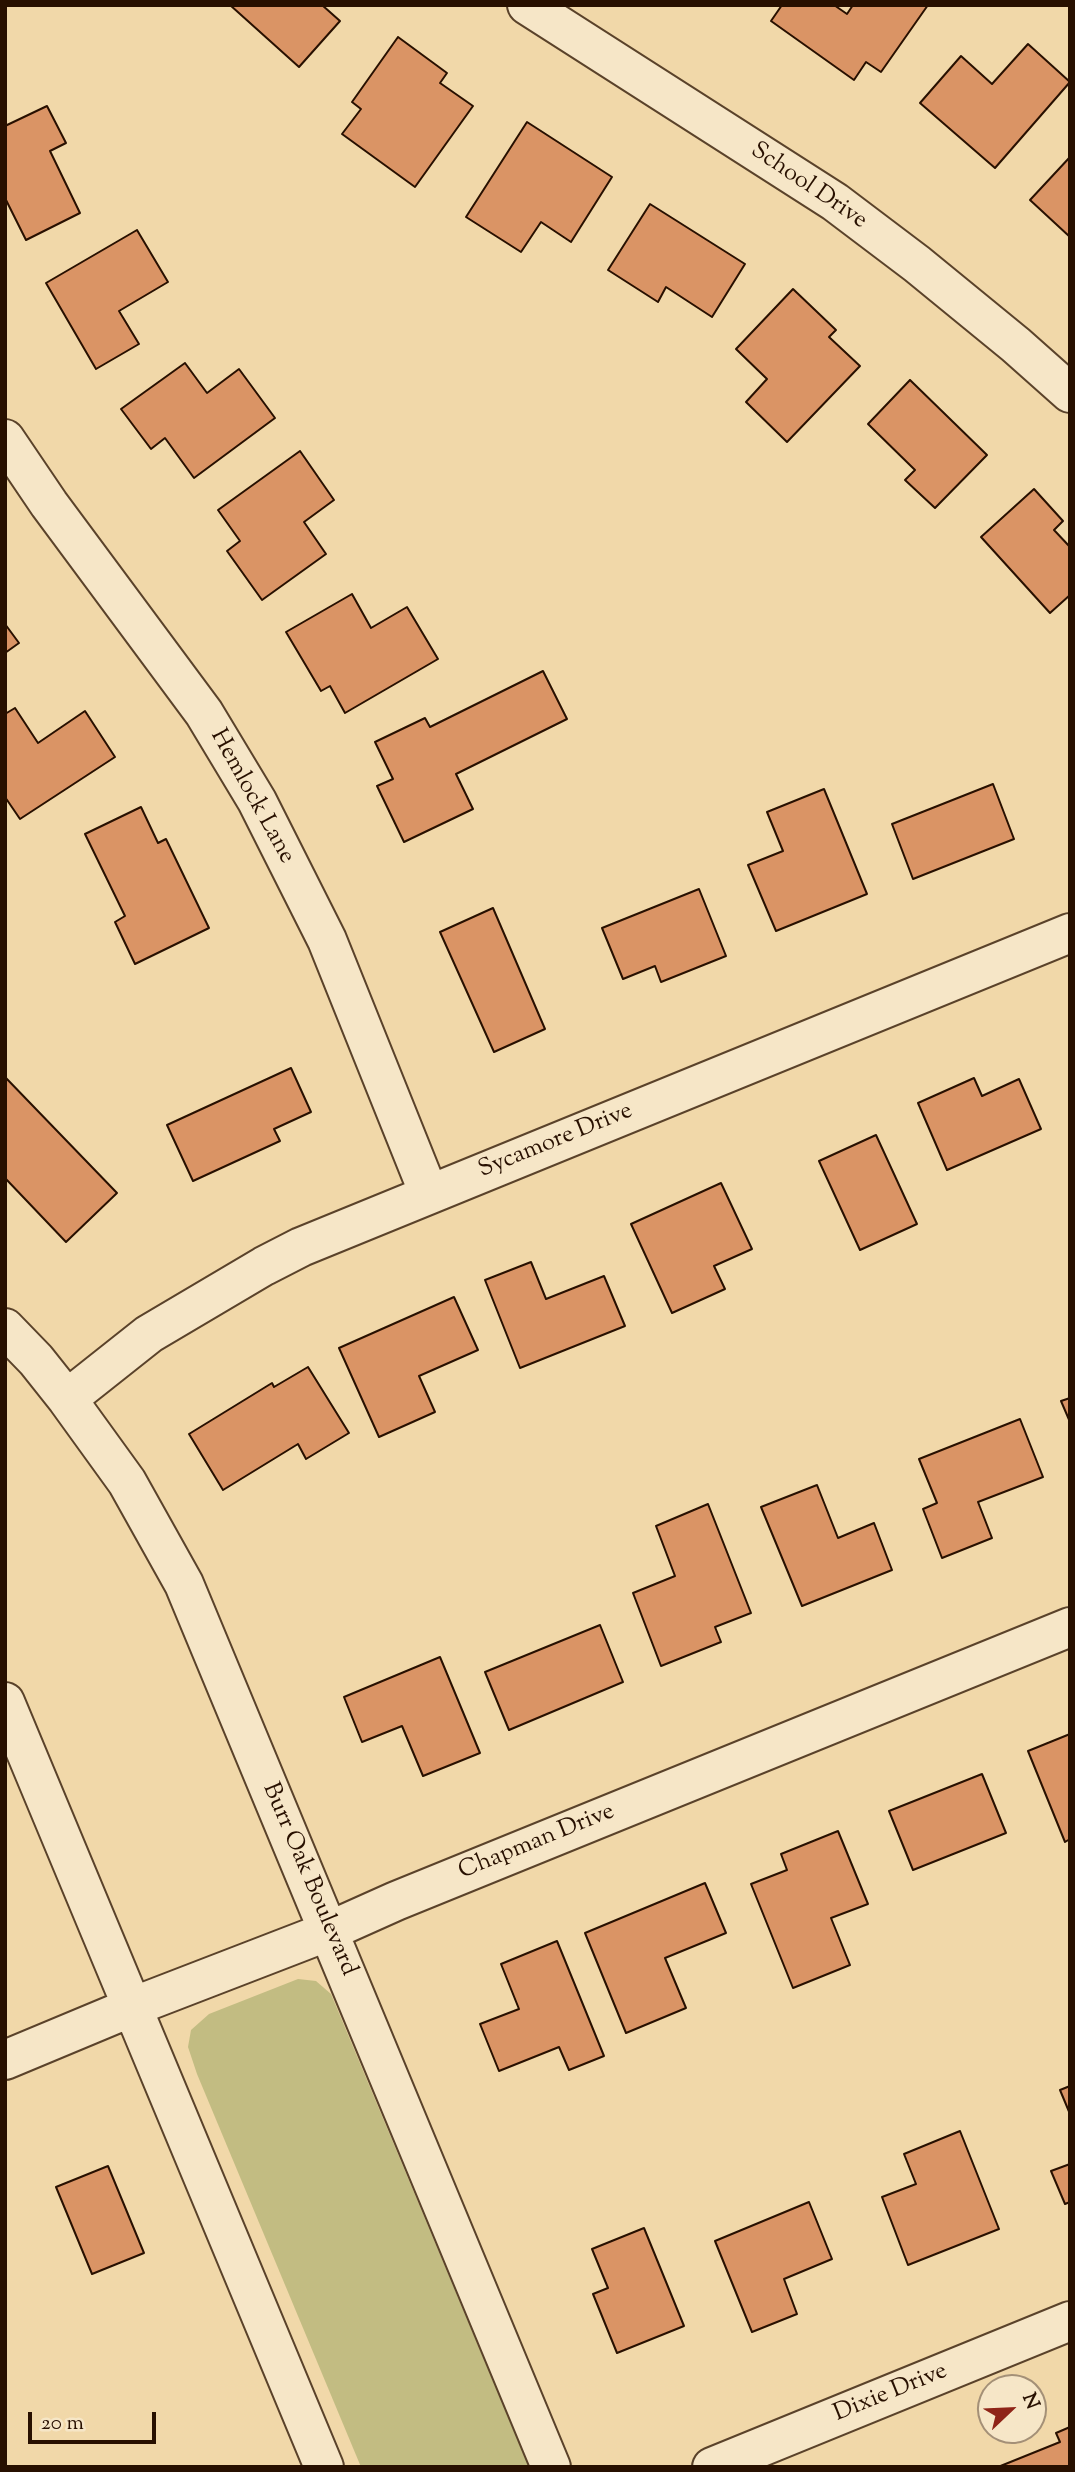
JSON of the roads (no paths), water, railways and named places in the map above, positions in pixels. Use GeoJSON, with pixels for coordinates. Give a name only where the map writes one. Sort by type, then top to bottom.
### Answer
{"type":"FeatureCollection","features":[{"type":"Feature","properties":{"kind":"street","name":"School Drive"},"geometry":{"type":"LineString","coordinates":[[527,5],[835,202],[927,272],[1070,393]]}},
{"type":"Feature","properties":{"kind":"street","name":"Hemlock Lane"},"geometry":{"type":"LineString","coordinates":[[5,439],[49,504],[204,713],[257,801],[327,940],[429,1194]]}},
{"type":"Feature","properties":{"kind":"street","name":"Sycamore Drive"},"geometry":{"type":"LineString","coordinates":[[67,1399],[149,1334],[301,1247],[1070,933]]}},
{"type":"Feature","properties":{"kind":"street","name":"Burr Oak Boulevard"},"geometry":{"type":"LineString","coordinates":[[5,1328],[36,1360],[67,1399],[127,1482],[184,1584],[551,2467]]}},
{"type":"Feature","properties":{"kind":"street","name":"Chapman Drive"},"geometry":{"type":"LineString","coordinates":[[5,2060],[132,2007],[330,1931],[396,1901],[1070,1626]]}},
{"type":"Feature","properties":{"kind":"street"},"geometry":{"type":"LineString","coordinates":[[5,1702],[324,2467]]}},
{"type":"Feature","properties":{"kind":"street","name":"Dixie Drive"},"geometry":{"type":"LineString","coordinates":[[712,2467],[1070,2321]]}}]}
